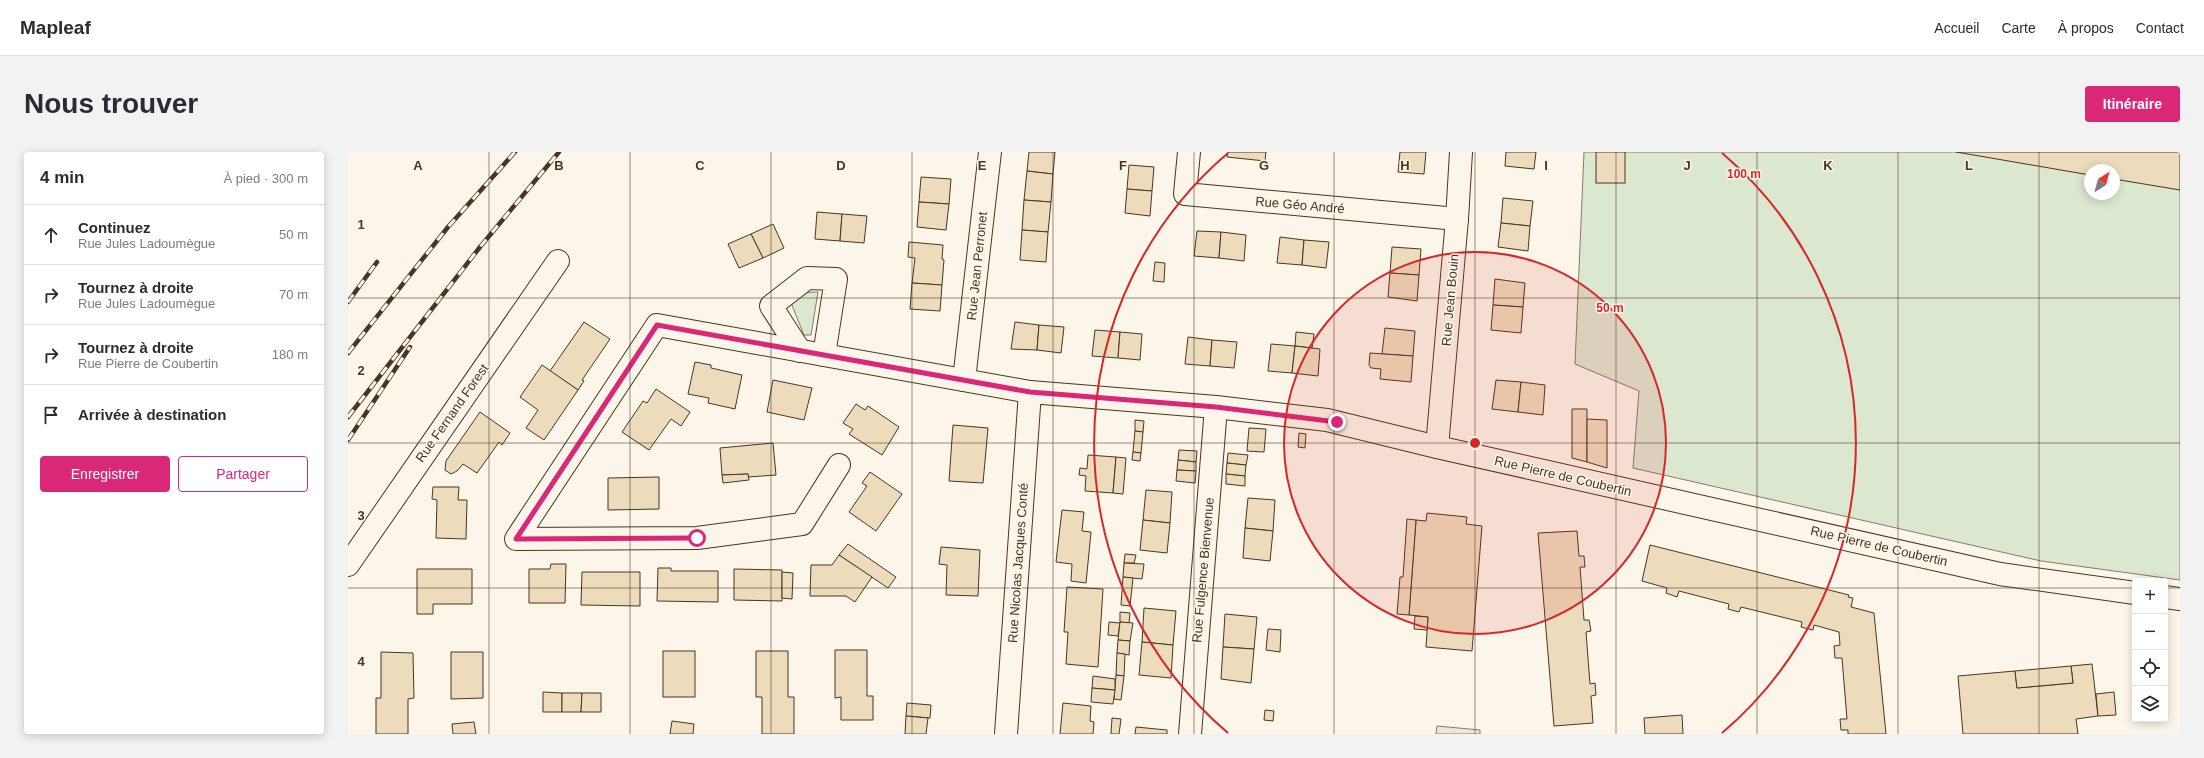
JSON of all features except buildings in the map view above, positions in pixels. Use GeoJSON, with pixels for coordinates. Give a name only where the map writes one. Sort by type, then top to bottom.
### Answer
{"type":"FeatureCollection","features":[{"type":"Feature","properties":{"kind":"street","name":"Rue Jean Perronet"},"geometry":{"type":"LineString","coordinates":[[964,380],[990,152]]}},
{"type":"Feature","properties":{"kind":"street","name":"Rue Géo André"},"geometry":{"type":"LineString","coordinates":[[1189,152],[1185,194],[1457,219]]}},
{"type":"Feature","properties":{"kind":"street","name":"Rue Jean Bouin"},"geometry":{"type":"LineString","coordinates":[[1437,447],[1457,219],[1461,152]]}},
{"type":"Feature","properties":{"kind":"street","name":"Rue Fernand Forest"},"geometry":{"type":"LineString","coordinates":[[348,565],[558,261]]}},
{"type":"Feature","properties":{"kind":"street"},"geometry":{"type":"LineString","coordinates":[[800,351],[771,306],[806,278],[836,279],[824,355]]}},
{"type":"Feature","properties":{"kind":"street","name":"Rue Pierre de Coubertin"},"geometry":{"type":"LineString","coordinates":[[840,464],[802,524],[697,538],[516,539],[657,325],[1030,392],[1216,407],[1327,420],[1437,447],[2000,574],[2132,593]]}},
{"type":"Feature","properties":{"kind":"street","name":"Rue Nicolas Jacques Conté"},"geometry":{"type":"LineString","coordinates":[[1006,734],[1030,392]]}},
{"type":"Feature","properties":{"kind":"street","name":"Rue Fulgence Bienvenue"},"geometry":{"type":"LineString","coordinates":[[1190,734],[1216,407]]}},
{"type":"Feature","properties":{"kind":"street"},"geometry":{"type":"LineString","coordinates":[[2168,598],[2180,600]]}},
{"type":"Feature","properties":{"kind":"green space"},"geometry":{"type":"Polygon","coordinates":[[[1584,152],[2180,152],[2180,580],[2041,561],[1633,468],[1639,391],[1575,364],[1584,152]]]}},
{"type":"Feature","properties":{"kind":"green space"},"geometry":{"type":"Polygon","coordinates":[[[818,292],[811,335],[804,335],[787,293],[818,292]]]}},
{"type":"Feature","properties":{"kind":"shaded area"},"geometry":{"type":"Polygon","coordinates":[[[1437,726],[1480,730],[1480,734],[1436,734],[1437,726]]]}},
{"type":"Feature","properties":{"kind":"railway"},"geometry":{"type":"LineString","coordinates":[[348,353],[448,227],[515,152]]}},
{"type":"Feature","properties":{"kind":"railway"},"geometry":{"type":"LineString","coordinates":[[348,417],[480,247],[559,152]]}},
{"type":"Feature","properties":{"kind":"railway"},"geometry":{"type":"LineString","coordinates":[[348,302],[377,262]]}},
{"type":"Feature","properties":{"kind":"railway"},"geometry":{"type":"LineString","coordinates":[[348,440],[410,347]]}},
{"type":"Feature","properties":{"kind":"route"},"geometry":{"type":"LineString","coordinates":[[697,538],[516,539],[657,325],[1030,392],[1216,407],[1337,422]]}}]}
